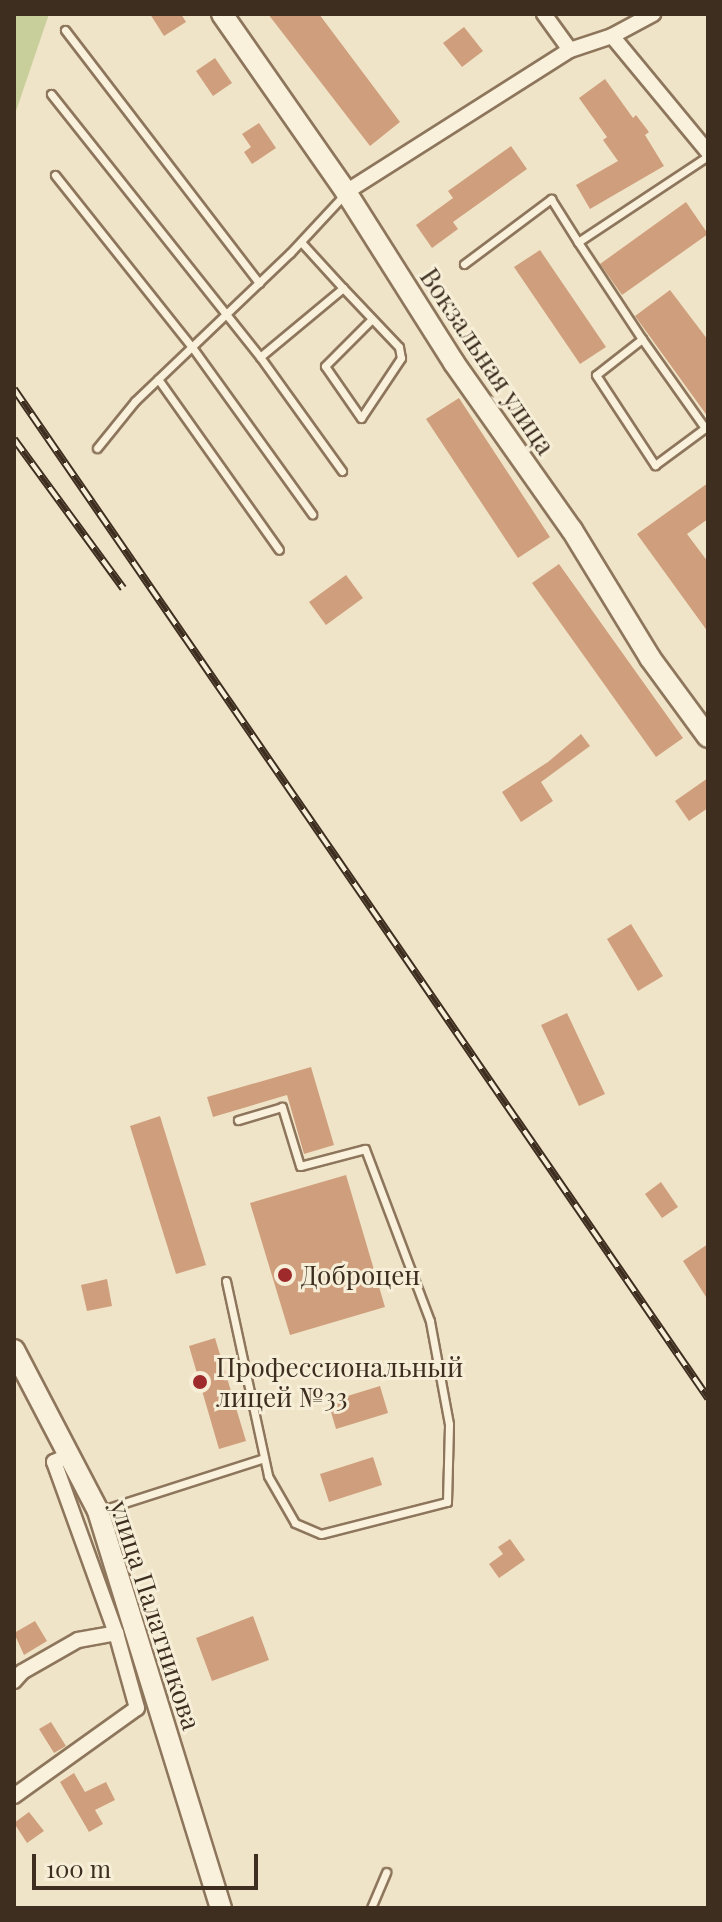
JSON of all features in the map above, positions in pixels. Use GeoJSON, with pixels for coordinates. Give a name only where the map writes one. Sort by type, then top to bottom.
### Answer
{"type":"FeatureCollection","features":[{"type":"Feature","properties":{"kind":"main road","name":"Вокзальная улица"},"geometry":{"type":"LineString","coordinates":[[222,14],[346,192],[454,363],[572,530],[650,658],[708,737]]}},
{"type":"Feature","properties":{"kind":"main road","name":"улица Палатникова"},"geometry":{"type":"LineString","coordinates":[[14,1350],[98,1511],[221,1908]]}},
{"type":"Feature","properties":{"kind":"street"},"geometry":{"type":"LineString","coordinates":[[544,14],[570,50]]}},
{"type":"Feature","properties":{"kind":"street"},"geometry":{"type":"LineString","coordinates":[[346,192],[570,50],[612,36],[653,14]]}},
{"type":"Feature","properties":{"kind":"street"},"geometry":{"type":"LineString","coordinates":[[612,36],[708,154]]}},
{"type":"Feature","properties":{"kind":"street"},"geometry":{"type":"LineString","coordinates":[[14,1796],[137,1708],[116,1633],[54,1462],[69,1455]]}},
{"type":"Feature","properties":{"kind":"street"},"geometry":{"type":"LineString","coordinates":[[14,1681],[22,1672],[78,1640],[116,1633]]}},
{"type":"Feature","properties":{"kind":"lane"},"geometry":{"type":"LineString","coordinates":[[65,30],[259,283]]}},
{"type":"Feature","properties":{"kind":"lane"},"geometry":{"type":"LineString","coordinates":[[51,94],[260,357],[342,471]]}},
{"type":"Feature","properties":{"kind":"lane"},"geometry":{"type":"LineString","coordinates":[[578,242],[708,154]]}},
{"type":"Feature","properties":{"kind":"lane"},"geometry":{"type":"LineString","coordinates":[[55,175],[192,347],[312,514]]}},
{"type":"Feature","properties":{"kind":"lane"},"geometry":{"type":"LineString","coordinates":[[97,448],[158,379],[301,242],[346,192]]}},
{"type":"Feature","properties":{"kind":"lane"},"geometry":{"type":"LineString","coordinates":[[464,264],[551,199],[642,339],[707,427],[655,465],[596,375],[642,339]]}},
{"type":"Feature","properties":{"kind":"lane"},"geometry":{"type":"LineString","coordinates":[[301,242],[399,347],[401,358],[361,418],[325,366],[372,319]]}},
{"type":"Feature","properties":{"kind":"lane"},"geometry":{"type":"LineString","coordinates":[[260,357],[343,288]]}},
{"type":"Feature","properties":{"kind":"lane"},"geometry":{"type":"LineString","coordinates":[[158,379],[279,550]]}},
{"type":"Feature","properties":{"kind":"lane"},"geometry":{"type":"LineString","coordinates":[[226,1281],[268,1476],[295,1523],[321,1534],[447,1502],[449,1424],[430,1321],[365,1149],[300,1166],[282,1107],[238,1120]]}},
{"type":"Feature","properties":{"kind":"lane"},"geometry":{"type":"LineString","coordinates":[[98,1511],[264,1458]]}},
{"type":"Feature","properties":{"kind":"lane"},"geometry":{"type":"LineString","coordinates":[[371,1908],[386,1872]]}},
{"type":"Feature","properties":{"kind":"green space"},"geometry":{"type":"Polygon","coordinates":[[[14,14],[49,14],[14,117],[14,14]]]}},
{"type":"Feature","properties":{"kind":"building"},"geometry":{"type":"Polygon","coordinates":[[[150,14],[181,14],[186,22],[164,36],[150,14]]]}},
{"type":"Feature","properties":{"kind":"building"},"geometry":{"type":"Polygon","coordinates":[[[268,14],[319,14],[400,122],[370,146],[268,14]]]}},
{"type":"Feature","properties":{"kind":"building"},"geometry":{"type":"Polygon","coordinates":[[[464,27],[483,51],[462,67],[443,43],[464,27]]]}},
{"type":"Feature","properties":{"kind":"building"},"geometry":{"type":"Polygon","coordinates":[[[215,58],[232,83],[213,96],[196,71],[215,58]]]}},
{"type":"Feature","properties":{"kind":"building"},"geometry":{"type":"Polygon","coordinates":[[[605,79],[633,118],[636,115],[649,132],[645,135],[664,166],[590,209],[576,185],[618,161],[603,140],[607,137],[579,98],[605,79]]]}},
{"type":"Feature","properties":{"kind":"building"},"geometry":{"type":"Polygon","coordinates":[[[259,123],[276,148],[252,164],[244,152],[251,147],[242,134],[259,123]]]}},
{"type":"Feature","properties":{"kind":"building"},"geometry":{"type":"Polygon","coordinates":[[[511,146],[527,169],[453,222],[458,229],[432,248],[416,225],[453,198],[448,191],[511,146]]]}},
{"type":"Feature","properties":{"kind":"building"},"geometry":{"type":"Polygon","coordinates":[[[686,202],[708,234],[622,295],[600,264],[686,202]]]}},
{"type":"Feature","properties":{"kind":"building"},"geometry":{"type":"Polygon","coordinates":[[[540,250],[606,347],[580,364],[514,267],[540,250]]]}},
{"type":"Feature","properties":{"kind":"building"},"geometry":{"type":"Polygon","coordinates":[[[670,290],[708,340],[708,417],[635,316],[670,290]]]}},
{"type":"Feature","properties":{"kind":"building"},"geometry":{"type":"Polygon","coordinates":[[[459,398],[550,537],[518,558],[426,419],[459,398]]]}},
{"type":"Feature","properties":{"kind":"building"},"geometry":{"type":"Polygon","coordinates":[[[708,483],[708,519],[687,534],[708,562],[708,632],[637,534],[708,483]]]}},
{"type":"Feature","properties":{"kind":"building"},"geometry":{"type":"Polygon","coordinates":[[[559,564],[683,738],[656,757],[532,583],[559,564]]]}},
{"type":"Feature","properties":{"kind":"building"},"geometry":{"type":"Polygon","coordinates":[[[346,575],[363,598],[326,625],[309,602],[346,575]]]}},
{"type":"Feature","properties":{"kind":"building"},"geometry":{"type":"Polygon","coordinates":[[[581,734],[590,746],[541,782],[553,801],[521,822],[502,792],[548,762],[581,734]]]}},
{"type":"Feature","properties":{"kind":"building"},"geometry":{"type":"Polygon","coordinates":[[[708,778],[708,808],[689,821],[675,801],[708,778]]]}},
{"type":"Feature","properties":{"kind":"building"},"geometry":{"type":"Polygon","coordinates":[[[631,924],[663,976],[638,991],[607,939],[631,924]]]}},
{"type":"Feature","properties":{"kind":"building"},"geometry":{"type":"Polygon","coordinates":[[[567,1013],[605,1094],[579,1106],[541,1025],[567,1013]]]}},
{"type":"Feature","properties":{"kind":"building"},"geometry":{"type":"Polygon","coordinates":[[[311,1067],[334,1145],[304,1154],[287,1095],[213,1117],[207,1097],[311,1067]]]}},
{"type":"Feature","properties":{"kind":"building"},"geometry":{"type":"Polygon","coordinates":[[[160,1116],[206,1265],[176,1274],[130,1126],[160,1116]]]}},
{"type":"Feature","properties":{"kind":"building"},"geometry":{"type":"Polygon","coordinates":[[[346,1175],[385,1307],[290,1335],[250,1203],[346,1175]]]}},
{"type":"Feature","properties":{"kind":"building"},"geometry":{"type":"Polygon","coordinates":[[[661,1182],[678,1207],[662,1218],[645,1194],[661,1182]]]}},
{"type":"Feature","properties":{"kind":"building"},"geometry":{"type":"Polygon","coordinates":[[[708,1244],[708,1300],[683,1261],[708,1244]]]}},
{"type":"Feature","properties":{"kind":"building"},"geometry":{"type":"Polygon","coordinates":[[[107,1279],[112,1306],[87,1311],[81,1285],[107,1279]]]}},
{"type":"Feature","properties":{"kind":"building"},"geometry":{"type":"Polygon","coordinates":[[[215,1338],[246,1441],[219,1449],[189,1346],[215,1338]]]}},
{"type":"Feature","properties":{"kind":"building"},"geometry":{"type":"Polygon","coordinates":[[[380,1386],[388,1413],[336,1429],[328,1402],[380,1386]]]}},
{"type":"Feature","properties":{"kind":"building"},"geometry":{"type":"Polygon","coordinates":[[[373,1457],[382,1485],[329,1502],[320,1474],[373,1457]]]}},
{"type":"Feature","properties":{"kind":"building"},"geometry":{"type":"Polygon","coordinates":[[[510,1539],[525,1560],[499,1578],[489,1564],[503,1554],[498,1547],[510,1539]]]}},
{"type":"Feature","properties":{"kind":"building"},"geometry":{"type":"Polygon","coordinates":[[[253,1616],[269,1660],[212,1681],[196,1638],[253,1616]]]}},
{"type":"Feature","properties":{"kind":"building"},"geometry":{"type":"Polygon","coordinates":[[[35,1621],[47,1641],[24,1655],[14,1633],[35,1621]]]}},
{"type":"Feature","properties":{"kind":"building"},"geometry":{"type":"Polygon","coordinates":[[[51,1722],[66,1746],[54,1753],[39,1729],[51,1722]]]}},
{"type":"Feature","properties":{"kind":"building"},"geometry":{"type":"Polygon","coordinates":[[[74,1773],[85,1792],[106,1782],[115,1800],[95,1810],[103,1824],[89,1832],[60,1782],[74,1773]]]}},
{"type":"Feature","properties":{"kind":"building"},"geometry":{"type":"Polygon","coordinates":[[[29,1812],[44,1831],[27,1843],[14,1823],[29,1812]]]}},
{"type":"Feature","properties":{"kind":"railway"},"geometry":{"type":"LineString","coordinates":[[14,389],[708,1398]]}},
{"type":"Feature","properties":{"kind":"railway"},"geometry":{"type":"LineString","coordinates":[[14,439],[123,588]]}},
{"type":"Feature","properties":{"kind":"place","name":"Доброцен"},"geometry":{"type":"Point","coordinates":[285,1275]}},
{"type":"Feature","properties":{"kind":"place","name":"Профессиональный лицей №33"},"geometry":{"type":"Point","coordinates":[200,1382]}}]}
